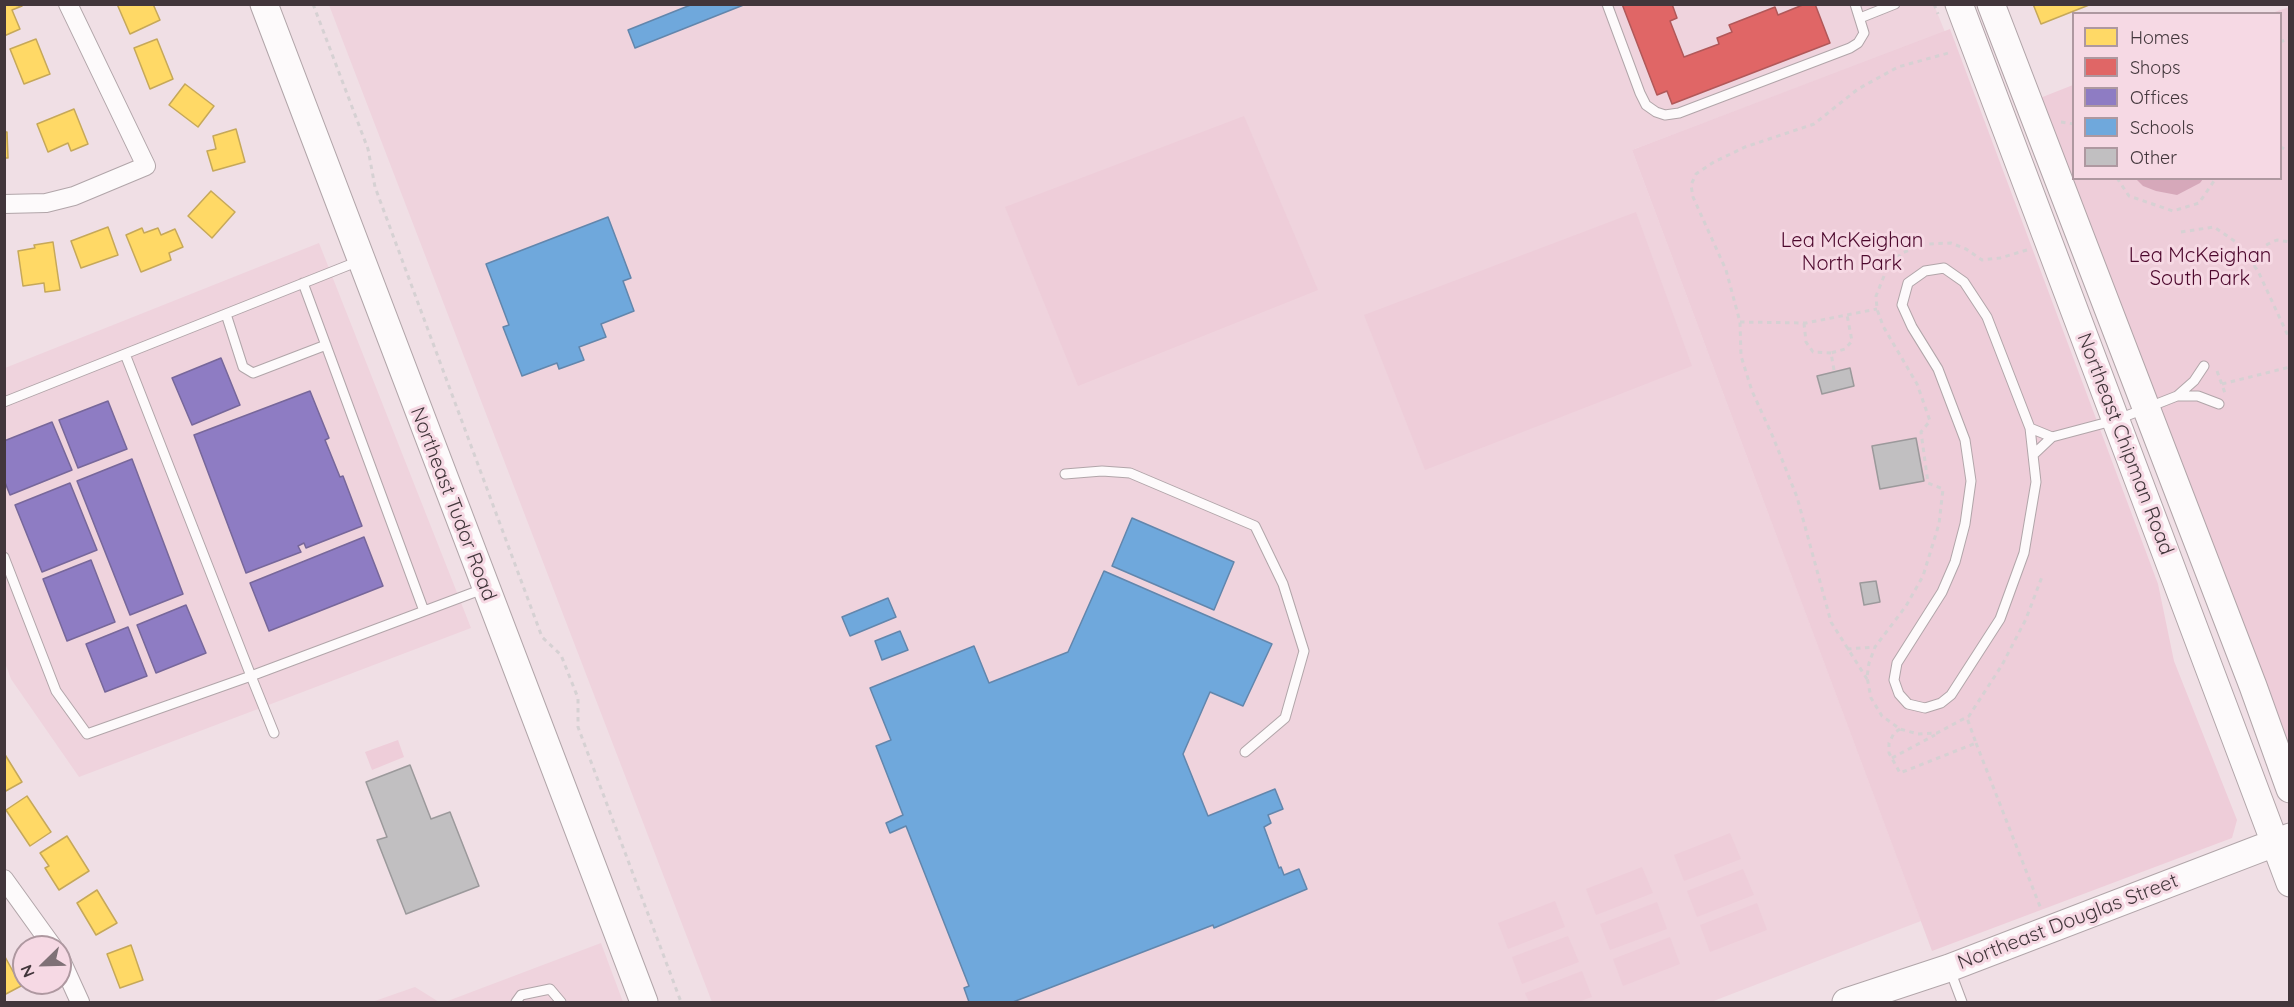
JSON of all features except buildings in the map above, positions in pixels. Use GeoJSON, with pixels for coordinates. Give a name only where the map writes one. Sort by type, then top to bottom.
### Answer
{"type":"FeatureCollection","features":[{"type":"Feature","properties":{"kind":"main road","name":"Northeast Tudor Road"},"geometry":{"type":"LineString","coordinates":[[264,4],[644,1002]]}},
{"type":"Feature","properties":{"kind":"main road","name":"Northeast Chipman Road"},"geometry":{"type":"LineString","coordinates":[[1959,4],[2116,420],[2281,839],[2289,883]]}},
{"type":"Feature","properties":{"kind":"main road","name":"Northeast Chipman Road"},"geometry":{"type":"LineString","coordinates":[[1991,4],[2253,686],[2289,789]]}},
{"type":"Feature","properties":{"kind":"main road","name":"Northeast Douglas Street"},"geometry":{"type":"LineString","coordinates":[[1846,1002],[1949,968],[2281,839]]}},
{"type":"Feature","properties":{"kind":"street"},"geometry":{"type":"LineString","coordinates":[[4,204],[46,202],[74,196],[146,166],[68,4]]}},
{"type":"Feature","properties":{"kind":"street"},"geometry":{"type":"LineString","coordinates":[[4,879],[44,935]]}},
{"type":"Feature","properties":{"kind":"street"},"geometry":{"type":"LineString","coordinates":[[72,984],[80,1002]]}},
{"type":"Feature","properties":{"kind":"lane"},"geometry":{"type":"LineString","coordinates":[[1607,4],[1646,105],[1665,115],[1679,113],[1850,48],[1858,43],[1864,33],[1855,4]]}},
{"type":"Feature","properties":{"kind":"lane"},"geometry":{"type":"LineString","coordinates":[[1860,18],[1894,4]]}},
{"type":"Feature","properties":{"kind":"lane"},"geometry":{"type":"LineString","coordinates":[[4,402],[362,260]]}},
{"type":"Feature","properties":{"kind":"lane"},"geometry":{"type":"LineString","coordinates":[[1944,268],[1964,282],[1987,317],[2030,428],[2036,482],[2024,553],[2000,619],[1951,694],[1941,703],[1925,708],[1908,704],[1899,694],[1893,680],[1896,663],[1942,592],[1955,561],[1965,524],[1971,481],[1965,440],[1938,369],[1912,327],[1902,304],[1908,283],[1925,271],[1944,268]]}},
{"type":"Feature","properties":{"kind":"lane"},"geometry":{"type":"LineString","coordinates":[[303,283],[424,611]]}},
{"type":"Feature","properties":{"kind":"lane"},"geometry":{"type":"LineString","coordinates":[[226,314],[243,367],[253,373],[326,345]]}},
{"type":"Feature","properties":{"kind":"lane"},"geometry":{"type":"LineString","coordinates":[[125,354],[274,734]]}},
{"type":"Feature","properties":{"kind":"lane"},"geometry":{"type":"LineString","coordinates":[[2177,396],[2209,365]]}},
{"type":"Feature","properties":{"kind":"lane"},"geometry":{"type":"LineString","coordinates":[[2033,455],[2052,437],[2116,420],[2177,396],[2198,396],[2223,402]]}},
{"type":"Feature","properties":{"kind":"lane"},"geometry":{"type":"LineString","coordinates":[[2030,428],[2052,437]]}},
{"type":"Feature","properties":{"kind":"lane"},"geometry":{"type":"LineString","coordinates":[[1065,474],[1102,471],[1130,473],[1255,526],[1283,584],[1304,651],[1285,718],[1245,752]]}},
{"type":"Feature","properties":{"kind":"lane"},"geometry":{"type":"LineString","coordinates":[[4,557],[56,691],[87,734],[251,676],[485,588]]}},
{"type":"Feature","properties":{"kind":"lane"},"geometry":{"type":"LineString","coordinates":[[1949,968],[1962,1002]]}},
{"type":"Feature","properties":{"kind":"lane"},"geometry":{"type":"LineString","coordinates":[[516,1002],[521,995],[550,989],[561,1002]]}},
{"type":"Feature","properties":{"kind":"path"},"geometry":{"type":"LineString","coordinates":[[313,4],[368,148],[375,187],[542,637],[561,654],[578,698],[578,727],[681,1002]]}},
{"type":"Feature","properties":{"kind":"path"},"geometry":{"type":"LineString","coordinates":[[1868,681],[1831,622],[1797,497],[1752,391],[1741,356],[1740,322],[1726,270],[1693,197],[1691,185],[1696,174],[1714,162],[1746,147],[1814,124],[1858,89],[1898,67],[1952,52]]}},
{"type":"Feature","properties":{"kind":"path"},"geometry":{"type":"LineString","coordinates":[[2060,122],[2072,124]]}},
{"type":"Feature","properties":{"kind":"path"},"geometry":{"type":"LineString","coordinates":[[2118,180],[2129,196],[2173,211],[2199,203],[2215,180]]}},
{"type":"Feature","properties":{"kind":"path"},"geometry":{"type":"LineString","coordinates":[[2181,232],[2214,227],[2236,242],[2253,265],[2289,340]]}},
{"type":"Feature","properties":{"kind":"path"},"geometry":{"type":"LineString","coordinates":[[2253,265],[2264,259],[2265,246],[2268,244],[2277,240],[2289,242]]}},
{"type":"Feature","properties":{"kind":"path"},"geometry":{"type":"LineString","coordinates":[[1740,322],[1804,323],[1877,309],[1883,326],[1917,384],[1930,421],[1921,432],[1928,483],[1943,489],[1939,524],[1923,576],[1906,606],[1875,646],[1869,663],[1868,681],[1871,698],[1882,716],[1900,729],[1918,734],[1940,732]]}},
{"type":"Feature","properties":{"kind":"path"},"geometry":{"type":"LineString","coordinates":[[1804,323],[1806,342],[1814,352],[1831,353],[1845,349],[1852,341],[1847,315]]}},
{"type":"Feature","properties":{"kind":"path"},"geometry":{"type":"LineString","coordinates":[[1831,353],[1834,370]]}},
{"type":"Feature","properties":{"kind":"path"},"geometry":{"type":"LineString","coordinates":[[2209,365],[2222,384],[2223,402]]}},
{"type":"Feature","properties":{"kind":"path"},"geometry":{"type":"LineString","coordinates":[[2222,384],[2289,367]]}},
{"type":"Feature","properties":{"kind":"path"},"geometry":{"type":"LineString","coordinates":[[1892,758],[1967,718],[2002,665],[2026,619],[2043,574]]}},
{"type":"Feature","properties":{"kind":"path"},"geometry":{"type":"LineString","coordinates":[[1847,649],[1875,646]]}},
{"type":"Feature","properties":{"kind":"path"},"geometry":{"type":"LineString","coordinates":[[1967,718],[2042,910]]}},
{"type":"Feature","properties":{"kind":"path"},"geometry":{"type":"LineString","coordinates":[[1900,729],[1893,733],[1889,743],[1889,753],[1900,773],[1976,743]]}},
{"type":"Feature","properties":{"kind":"shaded area"},"geometry":{"type":"Polygon","coordinates":[[[329,5],[1934,5],[1945,32],[1632,150],[1921,921],[1711,1002],[712,1002],[329,5]]]}},
{"type":"Feature","properties":{"kind":"shaded area"},"geometry":{"type":"Polygon","coordinates":[[[2137,180],[2202,180],[2177,195],[2143,186],[2137,180]]]}},
{"type":"Feature","properties":{"kind":"shaded area"},"geometry":{"type":"Polygon","coordinates":[[[319,243],[471,628],[79,777],[11,679],[5,663],[5,368],[319,243]]]}},
{"type":"Feature","properties":{"kind":"shaded area"},"geometry":{"type":"Polygon","coordinates":[[[601,943],[623,1002],[445,1002],[601,943]]]}},
{"type":"Feature","properties":{"kind":"shaded area"},"geometry":{"type":"Polygon","coordinates":[[[415,987],[439,1002],[372,1002],[415,987]]]}},
{"type":"Feature","properties":{"kind":"green space","name":"Lea McKeighan South Park"},"geometry":{"type":"Polygon","coordinates":[[[2289,7],[2289,751],[2040,98],[2072,85],[2072,180],[2282,180],[2282,12],[2275,12],[2289,7]]]}},
{"type":"Feature","properties":{"kind":"green space","name":"Lea McKeighan North Park"},"geometry":{"type":"Polygon","coordinates":[[[1950,29],[2158,584],[2174,661],[2237,820],[2232,838],[1932,951],[1632,150],[1950,29]]]}},
{"type":"Feature","properties":{"kind":"green space"},"geometry":{"type":"Polygon","coordinates":[[[1244,116],[1318,290],[1078,386],[1005,207],[1244,116]]]}},
{"type":"Feature","properties":{"kind":"green space"},"geometry":{"type":"Polygon","coordinates":[[[1636,212],[1692,366],[1425,470],[1364,315],[1636,212]]]}},
{"type":"Feature","properties":{"kind":"green space"},"geometry":{"type":"Polygon","coordinates":[[[398,740],[404,757],[372,770],[365,752],[398,740]]]}},
{"type":"Feature","properties":{"kind":"green space"},"geometry":{"type":"Polygon","coordinates":[[[1730,833],[1741,859],[1684,881],[1674,855],[1730,833]]]}},
{"type":"Feature","properties":{"kind":"green space"},"geometry":{"type":"Polygon","coordinates":[[[1642,867],[1653,893],[1596,915],[1586,889],[1642,867]]]}},
{"type":"Feature","properties":{"kind":"green space"},"geometry":{"type":"Polygon","coordinates":[[[1743,869],[1754,895],[1697,917],[1687,891],[1743,869]]]}},
{"type":"Feature","properties":{"kind":"green space"},"geometry":{"type":"Polygon","coordinates":[[[1555,901],[1565,927],[1508,949],[1498,923],[1555,901]]]}},
{"type":"Feature","properties":{"kind":"green space"},"geometry":{"type":"Polygon","coordinates":[[[1657,902],[1667,929],[1610,950],[1600,924],[1657,902]]]}},
{"type":"Feature","properties":{"kind":"green space"},"geometry":{"type":"Polygon","coordinates":[[[1757,903],[1767,930],[1710,952],[1700,925],[1757,903]]]}},
{"type":"Feature","properties":{"kind":"green space"},"geometry":{"type":"Polygon","coordinates":[[[1568,936],[1579,962],[1522,984],[1512,957],[1568,936]]]}},
{"type":"Feature","properties":{"kind":"green space"},"geometry":{"type":"Polygon","coordinates":[[[1670,937],[1680,964],[1623,986],[1613,959],[1670,937]]]}},
{"type":"Feature","properties":{"kind":"green space"},"geometry":{"type":"Polygon","coordinates":[[[1582,971],[1592,997],[1578,1002],[1529,1002],[1525,993],[1582,971]]]}}]}
